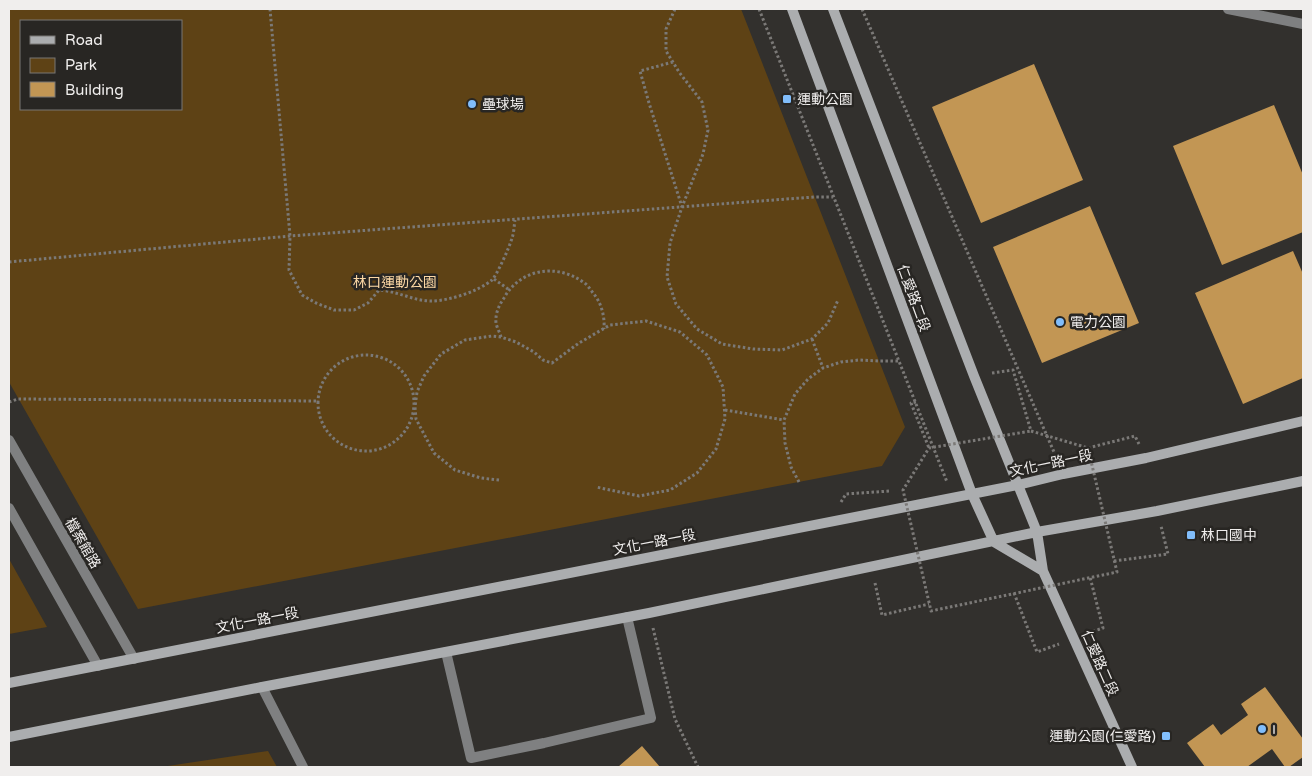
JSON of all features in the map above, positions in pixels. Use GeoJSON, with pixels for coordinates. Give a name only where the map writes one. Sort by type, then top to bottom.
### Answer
{"type":"FeatureCollection","features":[{"type":"Feature","properties":{"kind":"main road","name":"仁愛路二段"},"geometry":{"type":"LineString","coordinates":[[792,9],[972,494],[994,542]]}},
{"type":"Feature","properties":{"kind":"main road","name":"仁愛路二段"},"geometry":{"type":"LineString","coordinates":[[833,9],[974,376],[1037,532],[1043,571],[1132,767]]}},
{"type":"Feature","properties":{"kind":"main road","name":"文化一路一段"},"geometry":{"type":"LineString","coordinates":[[9,683],[1018,485],[1146,458],[1303,421]]}},
{"type":"Feature","properties":{"kind":"main road"},"geometry":{"type":"LineString","coordinates":[[9,737],[649,613],[1037,532],[1157,511],[1303,481]]}},
{"type":"Feature","properties":{"kind":"main road"},"geometry":{"type":"LineString","coordinates":[[994,542],[1043,571]]}},
{"type":"Feature","properties":{"kind":"street"},"geometry":{"type":"LineString","coordinates":[[1228,9],[1303,24]]}},
{"type":"Feature","properties":{"kind":"street","name":"檔案館路"},"geometry":{"type":"LineString","coordinates":[[9,440],[134,659]]}},
{"type":"Feature","properties":{"kind":"street"},"geometry":{"type":"LineString","coordinates":[[9,508],[98,666]]}},
{"type":"Feature","properties":{"kind":"street"},"geometry":{"type":"LineString","coordinates":[[446,652],[471,758],[651,718],[627,617]]}},
{"type":"Feature","properties":{"kind":"street"},"geometry":{"type":"LineString","coordinates":[[262,687],[303,767]]}},
{"type":"Feature","properties":{"kind":"path"},"geometry":{"type":"LineString","coordinates":[[270,9],[290,236],[288,270],[302,295],[334,310],[354,310],[368,303],[379,290],[389,290],[417,299],[431,301],[450,299],[475,290],[494,279],[512,238],[515,220]]}},
{"type":"Feature","properties":{"kind":"path"},"geometry":{"type":"LineString","coordinates":[[675,9],[666,29],[666,51],[702,102],[708,130],[703,154],[670,243],[667,277],[676,304],[697,329],[722,344],[753,349],[782,350],[812,339],[828,323],[838,300]]}},
{"type":"Feature","properties":{"kind":"path"},"geometry":{"type":"LineString","coordinates":[[759,9],[953,497]]}},
{"type":"Feature","properties":{"kind":"path"},"geometry":{"type":"LineString","coordinates":[[862,9],[1063,474]]}},
{"type":"Feature","properties":{"kind":"path"},"geometry":{"type":"LineString","coordinates":[[672,62],[640,71],[682,207]]}},
{"type":"Feature","properties":{"kind":"path"},"geometry":{"type":"LineString","coordinates":[[9,262],[290,236],[833,197]]}},
{"type":"Feature","properties":{"kind":"path"},"geometry":{"type":"LineString","coordinates":[[501,337],[496,323],[499,306],[508,289],[523,277],[542,271],[564,272],[584,282],[598,300],[604,321],[604,329]]}},
{"type":"Feature","properties":{"kind":"path"},"geometry":{"type":"LineString","coordinates":[[494,279],[508,289]]}},
{"type":"Feature","properties":{"kind":"path"},"geometry":{"type":"LineString","coordinates":[[499,480],[481,478],[455,470],[434,453],[416,419],[415,407],[413,391],[404,374],[391,361],[372,356],[352,357],[335,366],[322,382],[318,401],[321,421],[331,436],[345,446],[363,451],[380,449],[396,440],[408,427],[413,418],[415,407],[417,392],[424,376],[441,354],[465,340],[492,336],[501,337],[516,342],[534,352],[543,360],[552,363],[579,343],[610,326],[646,321],[680,332],[707,355],[723,387],[725,419],[716,448],[697,473],[670,490],[639,496],[596,487]]}},
{"type":"Feature","properties":{"kind":"path"},"geometry":{"type":"LineString","coordinates":[[812,339],[823,368]]}},
{"type":"Feature","properties":{"kind":"path"},"geometry":{"type":"LineString","coordinates":[[799,482],[791,467],[785,443],[784,420],[795,394],[808,379],[823,368],[841,362],[859,360],[898,361]]}},
{"type":"Feature","properties":{"kind":"path"},"geometry":{"type":"LineString","coordinates":[[1013,370],[1031,431]]}},
{"type":"Feature","properties":{"kind":"path"},"geometry":{"type":"LineString","coordinates":[[9,402],[18,399],[318,401]]}},
{"type":"Feature","properties":{"kind":"path"},"geometry":{"type":"LineString","coordinates":[[911,403],[930,448]]}},
{"type":"Feature","properties":{"kind":"path"},"geometry":{"type":"LineString","coordinates":[[725,410],[784,420]]}},
{"type":"Feature","properties":{"kind":"path"},"geometry":{"type":"LineString","coordinates":[[1088,448],[1116,572],[931,611],[903,490],[930,448],[1031,431],[1088,448],[1135,436]]}},
{"type":"Feature","properties":{"kind":"path"},"geometry":{"type":"LineString","coordinates":[[846,494],[894,490]]}},
{"type":"Feature","properties":{"kind":"path"},"geometry":{"type":"LineString","coordinates":[[1114,561],[1168,554],[1157,511]]}},
{"type":"Feature","properties":{"kind":"path"},"geometry":{"type":"LineString","coordinates":[[872,566],[882,615],[929,604]]}},
{"type":"Feature","properties":{"kind":"path"},"geometry":{"type":"LineString","coordinates":[[1090,577],[1103,628]]}},
{"type":"Feature","properties":{"kind":"path"},"geometry":{"type":"LineString","coordinates":[[1014,593],[1038,652]]}},
{"type":"Feature","properties":{"kind":"path"},"geometry":{"type":"LineString","coordinates":[[649,613],[675,719],[698,767]]}},
{"type":"Feature","properties":{"kind":"green space","name":"林口運動公園"},"geometry":{"type":"Polygon","coordinates":[[[9,9],[741,9],[905,427],[882,466],[138,609],[9,382],[9,9]]]}},
{"type":"Feature","properties":{"kind":"green space"},"geometry":{"type":"Polygon","coordinates":[[[9,559],[47,627],[9,634],[9,559]]]}},
{"type":"Feature","properties":{"kind":"green space"},"geometry":{"type":"Polygon","coordinates":[[[268,751],[277,767],[161,767],[268,751]]]}},
{"type":"Feature","properties":{"kind":"building"},"geometry":{"type":"Polygon","coordinates":[[[1034,64],[1083,180],[981,223],[932,107],[1034,64]]]}},
{"type":"Feature","properties":{"kind":"building"},"geometry":{"type":"Polygon","coordinates":[[[1274,105],[1303,175],[1303,232],[1222,265],[1173,146],[1274,105]]]}},
{"type":"Feature","properties":{"kind":"building"},"geometry":{"type":"Polygon","coordinates":[[[1090,206],[1139,323],[1042,363],[993,247],[1090,206]]]}},
{"type":"Feature","properties":{"kind":"building"},"geometry":{"type":"Polygon","coordinates":[[[1293,251],[1303,274],[1303,378],[1243,404],[1195,293],[1293,251]]]}},
{"type":"Feature","properties":{"kind":"building","name":"I"},"geometry":{"type":"Polygon","coordinates":[[[1265,687],[1303,739],[1303,757],[1289,767],[1285,767],[1272,749],[1247,767],[1205,767],[1187,743],[1213,724],[1221,735],[1248,715],[1241,704],[1265,687]]]}},
{"type":"Feature","properties":{"kind":"building"},"geometry":{"type":"Polygon","coordinates":[[[642,746],[660,767],[618,767],[642,746]]]}},
{"type":"Feature","properties":{"kind":"place","name":"運動公園"},"geometry":{"type":"Point","coordinates":[787,99]}},
{"type":"Feature","properties":{"kind":"place","name":"壘球場"},"geometry":{"type":"Point","coordinates":[472,104]}},
{"type":"Feature","properties":{"kind":"place","name":"電力公園"},"geometry":{"type":"Point","coordinates":[1060,322]}},
{"type":"Feature","properties":{"kind":"place","name":"林口國中"},"geometry":{"type":"Point","coordinates":[1191,535]}},
{"type":"Feature","properties":{"kind":"place","name":"I"},"geometry":{"type":"Point","coordinates":[1262,729]}},
{"type":"Feature","properties":{"kind":"place","name":"運動公園(仁愛路)"},"geometry":{"type":"Point","coordinates":[1166,736]}}]}
